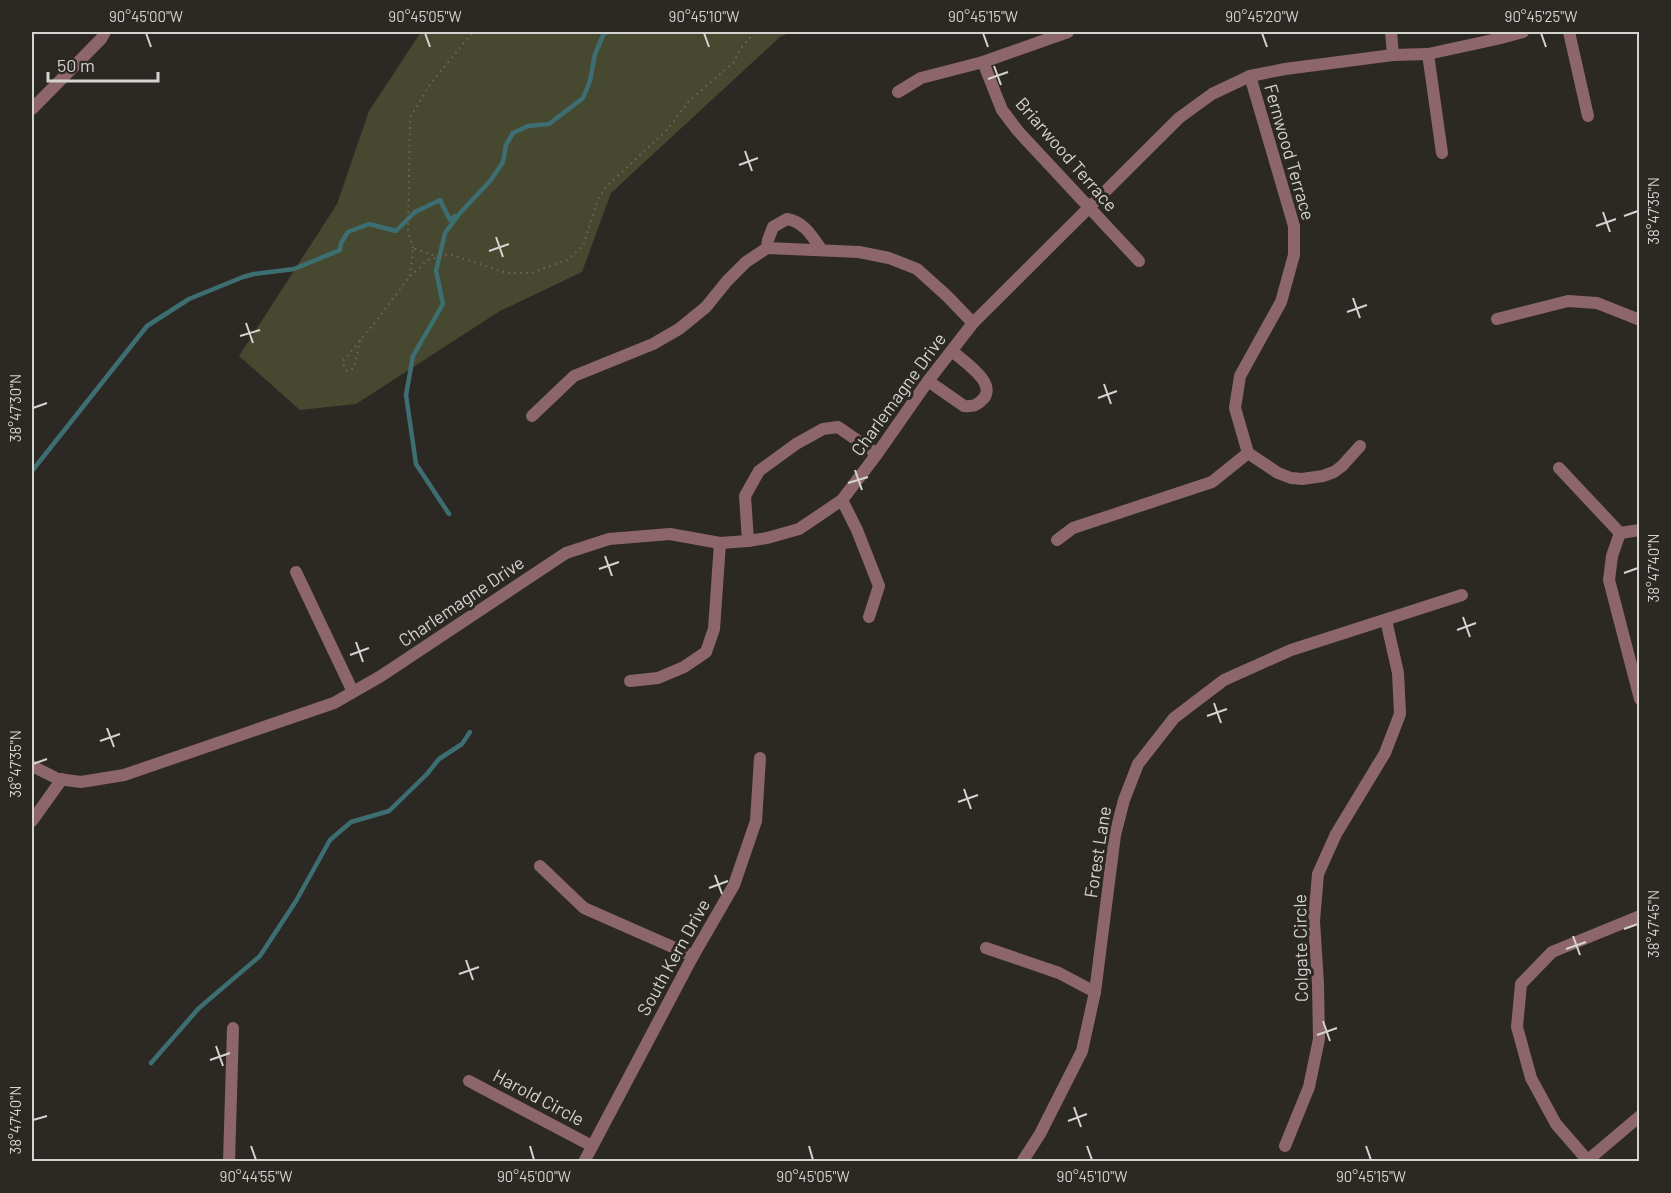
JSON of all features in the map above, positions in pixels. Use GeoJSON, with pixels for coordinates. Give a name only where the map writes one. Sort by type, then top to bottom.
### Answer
{"type":"FeatureCollection","features":[{"type":"Feature","properties":{"kind":"street"},"geometry":{"type":"LineString","coordinates":[[32,110],[101,39],[105,32]]}},
{"type":"Feature","properties":{"kind":"street"},"geometry":{"type":"LineString","coordinates":[[898,92],[921,78],[983,62],[1068,32]]}},
{"type":"Feature","properties":{"kind":"street"},"geometry":{"type":"LineString","coordinates":[[1391,32],[1393,55]]}},
{"type":"Feature","properties":{"kind":"street","name":"Charlemagne Drive"},"geometry":{"type":"LineString","coordinates":[[32,766],[63,779],[81,782],[124,775],[334,703],[390,670],[566,553],[609,539],[670,534],[720,543],[767,538],[799,529],[842,500],[973,323],[1179,118],[1212,94],[1250,76],[1285,69],[1393,55],[1428,54],[1523,32]]}},
{"type":"Feature","properties":{"kind":"street"},"geometry":{"type":"LineString","coordinates":[[1569,32],[1588,116]]}},
{"type":"Feature","properties":{"kind":"street"},"geometry":{"type":"LineString","coordinates":[[1428,54],[1442,153]]}},
{"type":"Feature","properties":{"kind":"street","name":"Briarwood Terrace"},"geometry":{"type":"LineString","coordinates":[[983,62],[1002,110],[1018,131],[1139,261]]}},
{"type":"Feature","properties":{"kind":"street","name":"Fernwood Terrace"},"geometry":{"type":"LineString","coordinates":[[1248,453],[1235,408],[1240,376],[1281,302],[1294,255],[1294,226],[1250,76]]}},
{"type":"Feature","properties":{"kind":"street"},"geometry":{"type":"LineString","coordinates":[[767,248],[773,227],[787,219],[802,225],[821,249]]}},
{"type":"Feature","properties":{"kind":"street"},"geometry":{"type":"LineString","coordinates":[[532,416],[574,376],[653,344],[679,330],[706,307],[746,262],[767,248],[860,252],[889,258],[917,269],[973,323]]}},
{"type":"Feature","properties":{"kind":"street"},"geometry":{"type":"LineString","coordinates":[[1497,319],[1568,301],[1597,303],[1640,320]]}},
{"type":"Feature","properties":{"kind":"street"},"geometry":{"type":"LineString","coordinates":[[928,381],[964,406],[976,405],[984,399],[987,391],[985,382],[952,351]]}},
{"type":"Feature","properties":{"kind":"street"},"geometry":{"type":"LineString","coordinates":[[748,541],[745,496],[749,487],[759,471],[796,444],[823,429],[838,427],[877,454]]}},
{"type":"Feature","properties":{"kind":"street"},"geometry":{"type":"LineString","coordinates":[[1057,540],[1073,528],[1212,482],[1248,453],[1278,473],[1302,479],[1334,472],[1360,446]]}},
{"type":"Feature","properties":{"kind":"street"},"geometry":{"type":"LineString","coordinates":[[1559,468],[1620,533]]}},
{"type":"Feature","properties":{"kind":"street"},"geometry":{"type":"LineString","coordinates":[[842,500],[857,530],[879,586],[869,616]]}},
{"type":"Feature","properties":{"kind":"street"},"geometry":{"type":"LineString","coordinates":[[1620,533],[1640,530]]}},
{"type":"Feature","properties":{"kind":"street"},"geometry":{"type":"LineString","coordinates":[[1620,533],[1612,556],[1608,580],[1640,699]]}},
{"type":"Feature","properties":{"kind":"street"},"geometry":{"type":"LineString","coordinates":[[630,681],[658,678],[684,667],[706,652],[714,629],[720,543]]}},
{"type":"Feature","properties":{"kind":"street"},"geometry":{"type":"LineString","coordinates":[[296,572],[353,692]]}},
{"type":"Feature","properties":{"kind":"street","name":"Forest Lane"},"geometry":{"type":"LineString","coordinates":[[1023,1161],[1040,1134],[1082,1051],[1095,992],[1115,835],[1124,800],[1138,764],[1174,718],[1224,681],[1291,650],[1462,595]]}},
{"type":"Feature","properties":{"kind":"street","name":"Colgate Circle"},"geometry":{"type":"LineString","coordinates":[[1285,1146],[1309,1087],[1318,1039],[1318,984],[1314,921],[1318,874],[1336,834],[1385,753],[1400,714],[1398,673],[1386,620]]}},
{"type":"Feature","properties":{"kind":"street","name":"South Kern Drive"},"geometry":{"type":"LineString","coordinates":[[584,1161],[693,956],[734,885],[756,820],[760,758]]}},
{"type":"Feature","properties":{"kind":"street"},"geometry":{"type":"LineString","coordinates":[[32,821],[63,779]]}},
{"type":"Feature","properties":{"kind":"street"},"geometry":{"type":"LineString","coordinates":[[540,866],[584,908],[693,956]]}},
{"type":"Feature","properties":{"kind":"street"},"geometry":{"type":"LineString","coordinates":[[1640,916],[1552,952],[1521,984],[1517,1027],[1531,1078],[1556,1124],[1589,1161],[1640,1116]]}},
{"type":"Feature","properties":{"kind":"street"},"geometry":{"type":"LineString","coordinates":[[986,948],[1059,973],[1095,992]]}},
{"type":"Feature","properties":{"kind":"street"},"geometry":{"type":"LineString","coordinates":[[229,1161],[233,1028]]}},
{"type":"Feature","properties":{"kind":"street","name":"Harold Circle"},"geometry":{"type":"LineString","coordinates":[[469,1081],[592,1146]]}},
{"type":"Feature","properties":{"kind":"path"},"geometry":{"type":"LineString","coordinates":[[410,276],[413,248],[408,232],[410,118],[430,83],[473,32]]}},
{"type":"Feature","properties":{"kind":"path"},"geometry":{"type":"LineString","coordinates":[[360,340],[354,368],[347,370],[344,368],[343,361],[410,276],[428,260],[449,254],[507,273],[531,273],[567,260],[583,246],[598,199],[607,186],[668,129],[689,101],[733,63],[741,48],[755,32]]}},
{"type":"Feature","properties":{"kind":"path"},"geometry":{"type":"LineString","coordinates":[[413,248],[438,257]]}},
{"type":"Feature","properties":{"kind":"green space"},"geometry":{"type":"Polygon","coordinates":[[[421,32],[791,32],[780,37],[611,193],[582,272],[500,311],[356,404],[300,410],[239,356],[337,204],[369,111],[421,32]]]}},
{"type":"Feature","properties":{"kind":"waterway"},"geometry":{"type":"LineString","coordinates":[[449,514],[416,464],[406,395],[413,356],[443,304],[436,271],[445,233],[491,180],[503,162],[506,145],[513,133],[528,126],[549,124],[583,98],[590,81],[595,54],[604,33],[608,32]]}},
{"type":"Feature","properties":{"kind":"waterway"},"geometry":{"type":"LineString","coordinates":[[32,471],[147,326],[189,299],[243,277],[294,269],[340,250],[341,243],[348,232],[369,224],[396,231],[415,212],[440,200],[450,220],[455,216]]}},
{"type":"Feature","properties":{"kind":"waterway"},"geometry":{"type":"LineString","coordinates":[[151,1063],[199,1008],[260,956],[296,901],[330,840],[351,822],[389,811],[439,759],[462,744],[470,732]]}}]}
